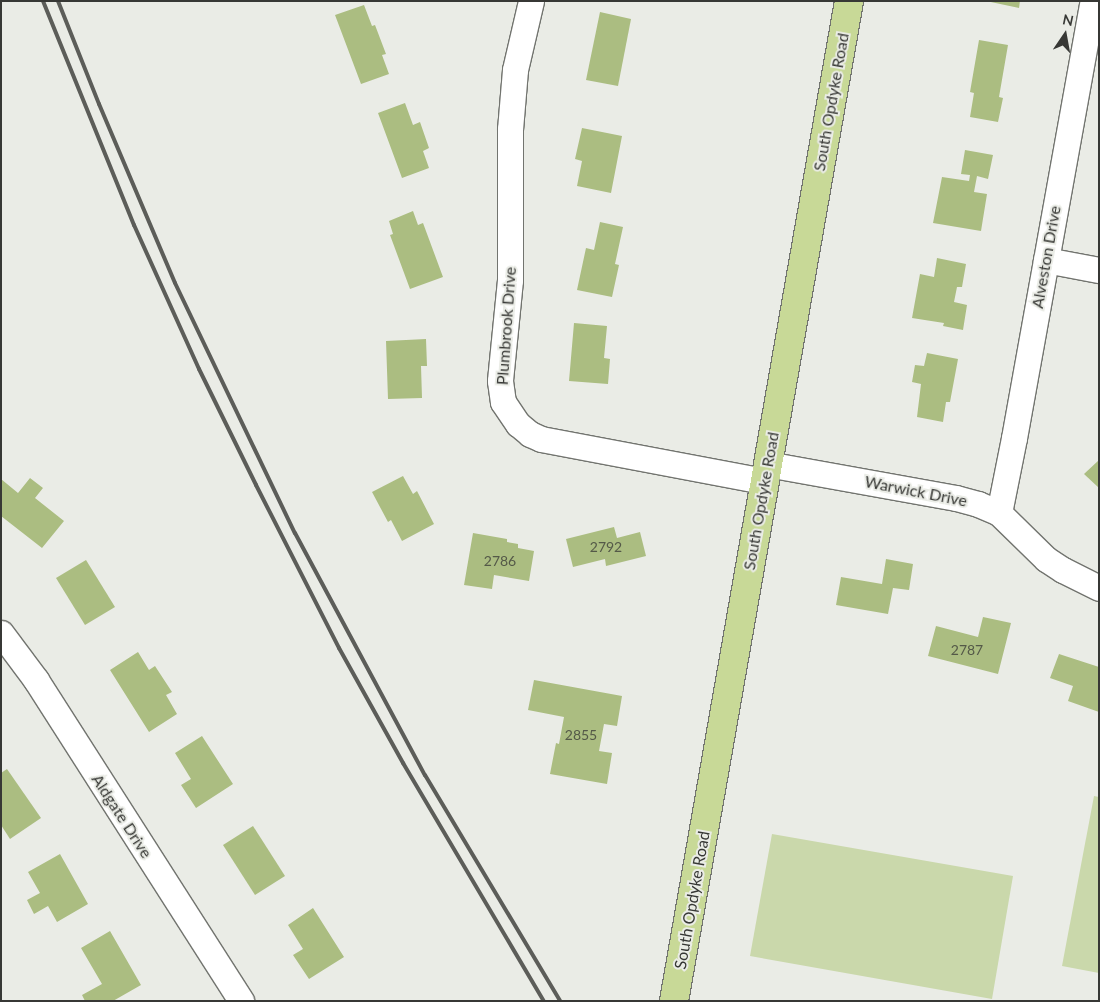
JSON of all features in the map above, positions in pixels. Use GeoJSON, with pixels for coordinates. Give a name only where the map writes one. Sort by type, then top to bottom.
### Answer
{"type":"FeatureCollection","features":[{"type":"Feature","properties":{"kind":"main road","name":"South Opdyke Road"},"geometry":{"type":"LineString","coordinates":[[674,1001],[849,1]]}},
{"type":"Feature","properties":{"kind":"street","name":"Plumbrook Drive"},"geometry":{"type":"LineString","coordinates":[[531,1],[515,70],[510,120],[510,280],[500,382],[503,402],[518,424],[530,434],[541,439],[766,473]]}},
{"type":"Feature","properties":{"kind":"street","name":"Alveston Drive"},"geometry":{"type":"LineString","coordinates":[[999,513],[1093,1]]}},
{"type":"Feature","properties":{"kind":"street"},"geometry":{"type":"LineString","coordinates":[[1046,260],[1099,270]]}},
{"type":"Feature","properties":{"kind":"street","name":"Warwick Drive"},"geometry":{"type":"LineString","coordinates":[[766,473],[956,498],[999,513],[1046,559],[1099,588]]}},
{"type":"Feature","properties":{"kind":"street","name":"Aldgate Drive"},"geometry":{"type":"LineString","coordinates":[[1,633],[36,680],[240,1001]]}},
{"type":"Feature","properties":{"kind":"green space"},"geometry":{"type":"Polygon","coordinates":[[[1094,796],[1099,797],[1099,973],[1062,966],[1094,796]]]}},
{"type":"Feature","properties":{"kind":"green space"},"geometry":{"type":"Polygon","coordinates":[[[772,834],[1013,876],[992,999],[750,956],[772,834]]]}},
{"type":"Feature","properties":{"kind":"building"},"geometry":{"type":"Polygon","coordinates":[[[986,1],[1020,1],[1019,8],[986,1]]]}},
{"type":"Feature","properties":{"kind":"building"},"geometry":{"type":"Polygon","coordinates":[[[364,5],[372,26],[375,25],[386,54],[382,55],[389,74],[361,84],[335,15],[364,5]]]}},
{"type":"Feature","properties":{"kind":"building"},"geometry":{"type":"Polygon","coordinates":[[[600,12],[631,19],[618,86],[586,80],[600,12]]]}},
{"type":"Feature","properties":{"kind":"building"},"geometry":{"type":"Polygon","coordinates":[[[979,40],[1008,45],[999,97],[1003,98],[998,122],[970,117],[974,93],[970,92],[979,40]]]}},
{"type":"Feature","properties":{"kind":"building"},"geometry":{"type":"Polygon","coordinates":[[[405,103],[413,125],[420,122],[429,148],[423,151],[429,168],[402,178],[378,113],[405,103]]]}},
{"type":"Feature","properties":{"kind":"building"},"geometry":{"type":"Polygon","coordinates":[[[582,128],[622,136],[611,193],[577,186],[582,161],[575,159],[582,128]]]}},
{"type":"Feature","properties":{"kind":"building"},"geometry":{"type":"Polygon","coordinates":[[[965,150],[993,155],[988,179],[977,176],[974,192],[987,194],[981,231],[933,223],[942,177],[969,181],[970,175],[961,174],[965,150]]]}},
{"type":"Feature","properties":{"kind":"building"},"geometry":{"type":"Polygon","coordinates":[[[413,211],[418,225],[423,223],[443,277],[410,289],[390,235],[393,234],[389,221],[413,211]]]}},
{"type":"Feature","properties":{"kind":"building"},"geometry":{"type":"Polygon","coordinates":[[[600,222],[623,227],[615,264],[619,265],[612,297],[577,290],[586,248],[594,250],[600,222]]]}},
{"type":"Feature","properties":{"kind":"building"},"geometry":{"type":"Polygon","coordinates":[[[937,258],[966,264],[962,287],[957,287],[954,302],[967,305],[963,330],[943,326],[944,323],[912,318],[920,274],[934,277],[937,258]]]}},
{"type":"Feature","properties":{"kind":"building"},"geometry":{"type":"Polygon","coordinates":[[[574,323],[607,326],[604,358],[610,359],[608,384],[569,381],[574,323]]]}},
{"type":"Feature","properties":{"kind":"building"},"geometry":{"type":"Polygon","coordinates":[[[426,339],[427,366],[421,366],[422,398],[388,399],[386,341],[426,339]]]}},
{"type":"Feature","properties":{"kind":"building"},"geometry":{"type":"Polygon","coordinates":[[[927,353],[958,359],[950,402],[946,402],[943,422],[917,417],[921,384],[912,382],[915,365],[924,366],[927,353]]]}},
{"type":"Feature","properties":{"kind":"building"},"geometry":{"type":"Polygon","coordinates":[[[1099,460],[1099,488],[1084,474],[1099,460]]]}},
{"type":"Feature","properties":{"kind":"building"},"geometry":{"type":"Polygon","coordinates":[[[403,476],[413,494],[417,491],[434,524],[402,541],[391,520],[388,522],[372,492],[403,476]]]}},
{"type":"Feature","properties":{"kind":"building"},"geometry":{"type":"Polygon","coordinates":[[[30,478],[43,488],[35,498],[64,521],[42,548],[1,516],[1,479],[18,493],[30,478]]]}},
{"type":"Feature","properties":{"kind":"building"},"geometry":{"type":"Polygon","coordinates":[[[614,527],[617,538],[640,532],[646,556],[606,566],[605,559],[573,567],[566,539],[614,527]]]}},
{"type":"Feature","properties":{"kind":"building"},"geometry":{"type":"Polygon","coordinates":[[[473,533],[507,539],[507,542],[518,544],[518,548],[534,551],[529,581],[494,575],[492,589],[464,585],[473,533]]]}},
{"type":"Feature","properties":{"kind":"building"},"geometry":{"type":"Polygon","coordinates":[[[886,559],[913,564],[909,590],[893,588],[888,614],[836,605],[841,577],[882,584],[886,559]]]}},
{"type":"Feature","properties":{"kind":"building"},"geometry":{"type":"Polygon","coordinates":[[[86,560],[115,607],[85,625],[56,578],[86,560]]]}},
{"type":"Feature","properties":{"kind":"building"},"geometry":{"type":"Polygon","coordinates":[[[983,617],[1011,623],[998,674],[928,656],[936,626],[978,637],[983,617]]]}},
{"type":"Feature","properties":{"kind":"building"},"geometry":{"type":"Polygon","coordinates":[[[138,652],[149,670],[155,666],[172,692],[166,695],[177,714],[149,732],[110,670],[138,652]]]}},
{"type":"Feature","properties":{"kind":"building"},"geometry":{"type":"Polygon","coordinates":[[[1059,654],[1099,667],[1099,712],[1068,701],[1073,686],[1050,678],[1059,654]]]}},
{"type":"Feature","properties":{"kind":"building"},"geometry":{"type":"Polygon","coordinates":[[[534,680],[622,696],[617,726],[604,724],[599,751],[612,753],[607,784],[550,774],[556,743],[559,744],[564,717],[528,710],[534,680]]]}},
{"type":"Feature","properties":{"kind":"building"},"geometry":{"type":"Polygon","coordinates":[[[202,736],[233,784],[196,808],[181,785],[191,779],[175,753],[202,736]]]}},
{"type":"Feature","properties":{"kind":"building"},"geometry":{"type":"Polygon","coordinates":[[[7,769],[41,818],[10,839],[1,825],[1,773],[7,769]]]}},
{"type":"Feature","properties":{"kind":"building"},"geometry":{"type":"Polygon","coordinates":[[[253,826],[285,876],[255,895],[223,845],[253,826]]]}},
{"type":"Feature","properties":{"kind":"building"},"geometry":{"type":"Polygon","coordinates":[[[60,854],[88,904],[57,922],[48,906],[34,914],[27,900],[40,893],[28,872],[60,854]]]}},
{"type":"Feature","properties":{"kind":"building"},"geometry":{"type":"Polygon","coordinates":[[[313,908],[344,957],[309,979],[293,955],[303,949],[288,925],[313,908]]]}},
{"type":"Feature","properties":{"kind":"building"},"geometry":{"type":"Polygon","coordinates":[[[110,931],[141,985],[113,1001],[85,1001],[82,995],[102,984],[81,948],[110,931]]]}},
{"type":"Feature","properties":{"kind":"railway"},"geometry":{"type":"LineString","coordinates":[[43,1],[134,225],[199,369],[256,485],[339,648],[403,763],[544,1001]]}},
{"type":"Feature","properties":{"kind":"railway"},"geometry":{"type":"LineString","coordinates":[[58,1],[99,104],[175,283],[295,533],[425,775],[560,1001]]}}]}
